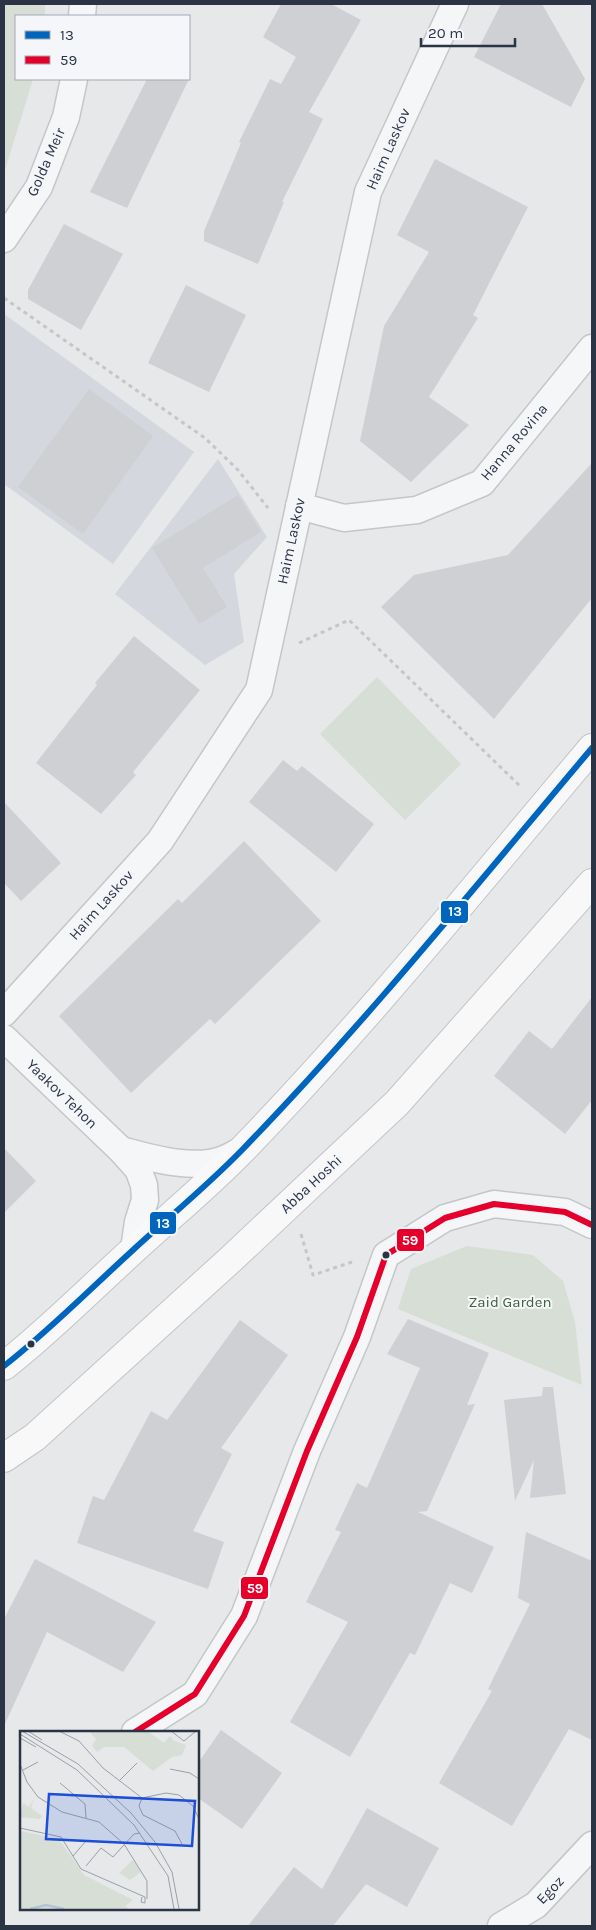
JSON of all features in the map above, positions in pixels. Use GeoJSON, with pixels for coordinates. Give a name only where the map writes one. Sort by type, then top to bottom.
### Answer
{"type":"FeatureCollection","features":[{"type":"Feature","properties":{"kind":"main road"},"geometry":{"type":"LineString","coordinates":[[4,1366],[27,1348],[134,1249],[186,1204],[242,1150],[358,1026],[592,748]]}},
{"type":"Feature","properties":{"kind":"main road","name":"Abba Hoshi"},"geometry":{"type":"LineString","coordinates":[[4,1458],[34,1437],[293,1202],[398,1103],[592,883]]}},
{"type":"Feature","properties":{"kind":"street","name":"Haim Laskov"},"geometry":{"type":"LineString","coordinates":[[4,1013],[160,841],[259,690],[368,192],[455,4]]}},
{"type":"Feature","properties":{"kind":"street","name":"Golda Meir"},"geometry":{"type":"LineString","coordinates":[[4,239],[39,187],[66,117],[74,80]]}},
{"type":"Feature","properties":{"kind":"street","name":"Hanna Rovina"},"geometry":{"type":"LineString","coordinates":[[299,506],[344,518],[417,510],[482,482],[592,348]]}},
{"type":"Feature","properties":{"kind":"street","name":"Yaakov Tehon"},"geometry":{"type":"LineString","coordinates":[[4,1038],[121,1150],[138,1169],[144,1185],[145,1200],[138,1222],[134,1249]]}},
{"type":"Feature","properties":{"kind":"street","name":"Yaakov Tehon"},"geometry":{"type":"LineString","coordinates":[[121,1150],[159,1160],[192,1164],[224,1160],[242,1150]]}},
{"type":"Feature","properties":{"kind":"street"},"geometry":{"type":"LineString","coordinates":[[137,1731],[195,1694],[244,1616],[307,1451],[357,1337],[386,1255],[445,1218],[494,1204],[565,1212],[592,1225]]}},
{"type":"Feature","properties":{"kind":"street","name":"Egoz"},"geometry":{"type":"LineString","coordinates":[[501,1926],[536,1905],[592,1846]]}},
{"type":"Feature","properties":{"kind":"path"},"geometry":{"type":"LineString","coordinates":[[4,298],[205,438],[238,470],[292,539]]}},
{"type":"Feature","properties":{"kind":"path"},"geometry":{"type":"LineString","coordinates":[[266,658],[348,620],[542,807]]}},
{"type":"Feature","properties":{"kind":"path"},"geometry":{"type":"LineString","coordinates":[[293,1202],[313,1274],[396,1248]]}},
{"type":"Feature","properties":{"kind":"shaded area"},"geometry":{"type":"Polygon","coordinates":[[[4,314],[194,452],[113,564],[4,484],[4,314]]]}},
{"type":"Feature","properties":{"kind":"shaded area"},"geometry":{"type":"Polygon","coordinates":[[[218,459],[267,537],[234,574],[244,642],[205,665],[115,594],[218,459]]]}},
{"type":"Feature","properties":{"kind":"green space"},"geometry":{"type":"Polygon","coordinates":[[[4,4],[45,4],[45,15],[15,15],[15,80],[33,80],[4,170],[4,4]]]}},
{"type":"Feature","properties":{"kind":"green space"},"geometry":{"type":"Polygon","coordinates":[[[377,677],[461,764],[405,820],[320,734],[377,677]]]}},
{"type":"Feature","properties":{"kind":"green space","name":"Zaid Garden"},"geometry":{"type":"Polygon","coordinates":[[[467,1246],[533,1255],[563,1281],[575,1322],[582,1385],[398,1309],[411,1269],[467,1246]]]}},
{"type":"Feature","properties":{"kind":"building"},"geometry":{"type":"Polygon","coordinates":[[[281,4],[331,4],[361,20],[309,112],[323,119],[282,202],[284,202],[258,264],[204,241],[204,231],[241,143],[239,142],[270,79],[281,84],[296,57],[263,37],[281,4]]]}},
{"type":"Feature","properties":{"kind":"building"},"geometry":{"type":"Polygon","coordinates":[[[501,4],[542,4],[585,79],[571,107],[474,57],[501,4]]]}},
{"type":"Feature","properties":{"kind":"building"},"geometry":{"type":"Polygon","coordinates":[[[146,80],[189,80],[127,208],[90,192],[146,80]]]}},
{"type":"Feature","properties":{"kind":"building"},"geometry":{"type":"Polygon","coordinates":[[[435,159],[528,207],[473,315],[478,318],[429,397],[469,425],[411,482],[360,441],[384,326],[429,252],[397,235],[435,159]]]}},
{"type":"Feature","properties":{"kind":"building"},"geometry":{"type":"Polygon","coordinates":[[[64,224],[123,254],[81,330],[28,299],[28,290],[64,224]]]}},
{"type":"Feature","properties":{"kind":"building"},"geometry":{"type":"Polygon","coordinates":[[[186,285],[246,315],[209,392],[148,363],[186,285]]]}},
{"type":"Feature","properties":{"kind":"building"},"geometry":{"type":"Polygon","coordinates":[[[89,389],[153,436],[83,534],[18,487],[89,389]]]}},
{"type":"Feature","properties":{"kind":"building"},"geometry":{"type":"Polygon","coordinates":[[[592,463],[592,598],[494,719],[381,607],[414,575],[508,555],[592,463]]]}},
{"type":"Feature","properties":{"kind":"building"},"geometry":{"type":"Polygon","coordinates":[[[238,495],[261,532],[203,568],[227,607],[199,624],[152,548],[238,495]]]}},
{"type":"Feature","properties":{"kind":"building"},"geometry":{"type":"Polygon","coordinates":[[[134,636],[200,690],[133,772],[136,775],[101,814],[36,763],[97,685],[95,683],[134,636]]]}},
{"type":"Feature","properties":{"kind":"building"},"geometry":{"type":"Polygon","coordinates":[[[283,760],[297,771],[302,766],[374,824],[336,872],[249,802],[283,760]]]}},
{"type":"Feature","properties":{"kind":"building"},"geometry":{"type":"Polygon","coordinates":[[[4,802],[61,863],[21,901],[4,883],[4,802]]]}},
{"type":"Feature","properties":{"kind":"building"},"geometry":{"type":"Polygon","coordinates":[[[244,841],[321,921],[215,1024],[210,1019],[131,1093],[59,1016],[178,899],[182,903],[244,841]]]}},
{"type":"Feature","properties":{"kind":"building"},"geometry":{"type":"Polygon","coordinates":[[[592,997],[592,1100],[565,1134],[494,1076],[529,1031],[552,1049],[592,997]]]}},
{"type":"Feature","properties":{"kind":"building"},"geometry":{"type":"Polygon","coordinates":[[[4,1148],[36,1181],[4,1213],[4,1148]]]}},
{"type":"Feature","properties":{"kind":"building"},"geometry":{"type":"Polygon","coordinates":[[[408,1319],[489,1353],[467,1405],[475,1404],[427,1511],[418,1512],[494,1547],[472,1593],[450,1583],[415,1655],[410,1653],[350,1757],[290,1722],[348,1622],[306,1602],[341,1532],[335,1530],[357,1483],[367,1488],[420,1368],[387,1354],[408,1319]]]}},
{"type":"Feature","properties":{"kind":"building"},"geometry":{"type":"Polygon","coordinates":[[[240,1320],[288,1355],[221,1448],[232,1454],[193,1531],[224,1542],[208,1589],[77,1543],[93,1496],[104,1500],[151,1411],[167,1420],[240,1320]]]}},
{"type":"Feature","properties":{"kind":"building"},"geometry":{"type":"Polygon","coordinates":[[[543,1387],[553,1387],[566,1494],[530,1498],[534,1460],[515,1501],[504,1400],[542,1396],[543,1387]]]}},
{"type":"Feature","properties":{"kind":"building"},"geometry":{"type":"Polygon","coordinates":[[[526,1532],[592,1561],[592,1740],[569,1729],[512,1826],[439,1783],[492,1691],[488,1689],[530,1604],[518,1598],[526,1532]]]}},
{"type":"Feature","properties":{"kind":"building"},"geometry":{"type":"Polygon","coordinates":[[[35,1559],[156,1622],[123,1672],[47,1632],[4,1726],[4,1619],[35,1559]]]}},
{"type":"Feature","properties":{"kind":"building"},"geometry":{"type":"Polygon","coordinates":[[[221,1730],[282,1773],[242,1829],[199,1799],[199,1762],[221,1730]]]}},
{"type":"Feature","properties":{"kind":"building"},"geometry":{"type":"Polygon","coordinates":[[[367,1808],[439,1848],[407,1907],[366,1884],[333,1926],[248,1926],[294,1867],[322,1889],[367,1808]]]}},
{"type":"Feature","properties":{"kind":"transit line","name":"13"},"geometry":{"type":"LineString","coordinates":[[4,1366],[53,1325],[215,1176],[288,1102],[464,901],[592,748]]}},
{"type":"Feature","properties":{"kind":"transit line","name":"59"},"geometry":{"type":"LineString","coordinates":[[137,1731],[195,1694],[244,1616],[307,1451],[357,1337],[386,1255],[445,1218],[494,1204],[565,1212],[592,1225]]}}]}
